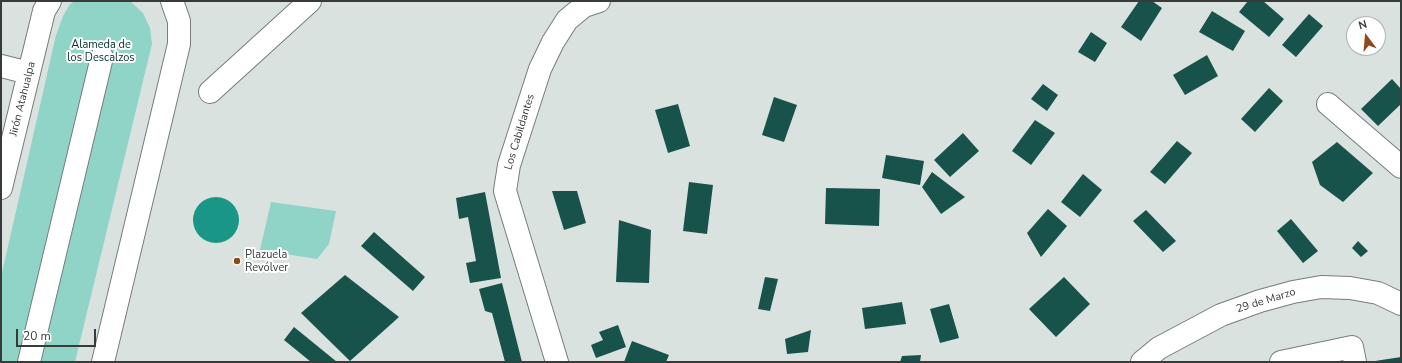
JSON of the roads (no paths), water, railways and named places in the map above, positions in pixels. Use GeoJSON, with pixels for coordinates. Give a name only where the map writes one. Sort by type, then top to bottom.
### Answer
{"type":"FeatureCollection","features":[{"type":"Feature","properties":{"kind":"street"},"geometry":{"type":"LineString","coordinates":[[104,362],[179,44],[179,21],[172,1]]}},
{"type":"Feature","properties":{"kind":"street"},"geometry":{"type":"LineString","coordinates":[[210,92],[310,1]]}},
{"type":"Feature","properties":{"kind":"street","name":"Los Cabildantes"},"geometry":{"type":"LineString","coordinates":[[557,362],[505,191],[509,165],[540,69],[567,20],[592,4]]}},
{"type":"Feature","properties":{"kind":"street","name":"Jirón Atahualpa"},"geometry":{"type":"LineString","coordinates":[[1,188],[47,6]]}},
{"type":"Feature","properties":{"kind":"street"},"geometry":{"type":"LineString","coordinates":[[29,362],[102,57]]}},
{"type":"Feature","properties":{"kind":"street"},"geometry":{"type":"LineString","coordinates":[[1,66],[29,73]]}},
{"type":"Feature","properties":{"kind":"street"},"geometry":{"type":"LineString","coordinates":[[1328,104],[1401,167]]}},
{"type":"Feature","properties":{"kind":"street","name":"29 de Marzo"},"geometry":{"type":"LineString","coordinates":[[1142,362],[1159,348],[1221,315],[1260,301],[1293,292],[1321,287],[1350,288],[1378,293],[1401,304]]}},
{"type":"Feature","properties":{"kind":"street"},"geometry":{"type":"LineString","coordinates":[[1281,362],[1352,347],[1355,362]]}},
{"type":"Feature","properties":{"kind":"place","name":"Plazuela Revólver"},"geometry":{"type":"Point","coordinates":[237,261]}},
{"type":"Feature","properties":{"kind":"park label","name":"Alameda de los Descalzos"},"geometry":{"type":"Point","coordinates":[101,51]}}]}
